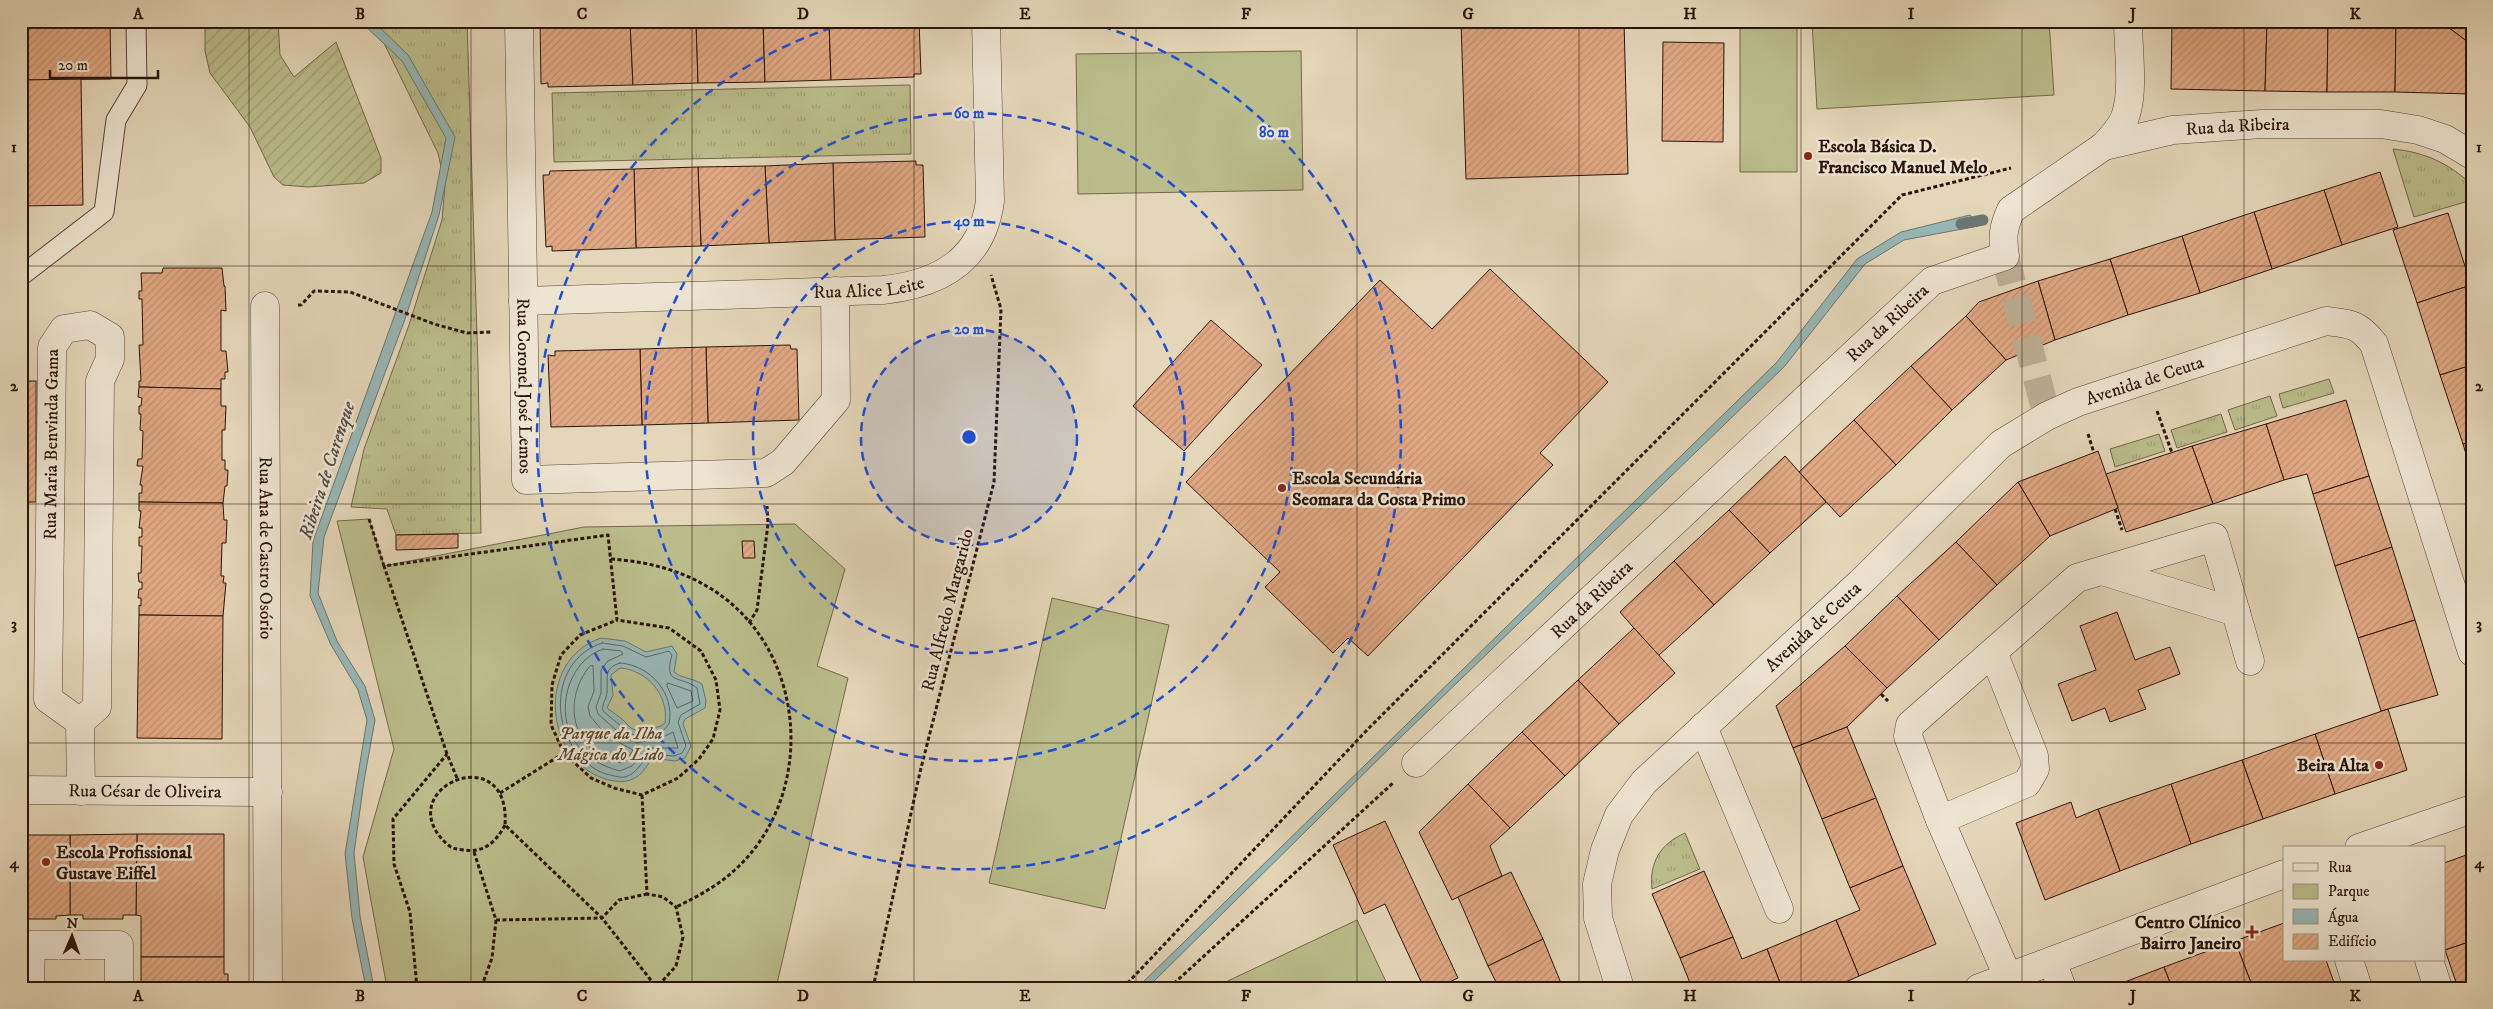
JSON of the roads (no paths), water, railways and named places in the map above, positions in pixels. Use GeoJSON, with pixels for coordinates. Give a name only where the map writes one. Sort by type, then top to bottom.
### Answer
{"type":"FeatureCollection","features":[{"type":"Feature","properties":{"kind":"street","name":"Rua Coronel José Lemos"},"geometry":{"type":"LineString","coordinates":[[519,21],[526,480],[766,473],[783,462],[836,400],[835,291]]}},
{"type":"Feature","properties":{"kind":"street","name":"Rua Alice Leite"},"geometry":{"type":"LineString","coordinates":[[522,301],[835,291],[910,287],[934,280],[952,268],[966,255],[980,236],[987,220],[990,201],[986,21]]}},
{"type":"Feature","properties":{"kind":"street"},"geometry":{"type":"LineString","coordinates":[[2104,146],[2126,116],[2129,97],[2128,21]]}},
{"type":"Feature","properties":{"kind":"street","name":"Rua da Ribeira"},"geometry":{"type":"LineString","coordinates":[[1416,763],[1932,281],[2005,256],[2002,240],[2004,225],[2011,210],[2104,146],[2174,130],[2262,124],[2381,124],[2418,130],[2444,139],[2472,155]]}},
{"type":"Feature","properties":{"kind":"street","name":"Rua Ana de Castro Osório"},"geometry":{"type":"LineString","coordinates":[[265,306],[268,988]]}},
{"type":"Feature","properties":{"kind":"street","name":"Avenida de Ceuta"},"geometry":{"type":"LineString","coordinates":[[1620,988],[1598,918],[1597,884],[1605,850],[1619,815],[1644,782],[1860,583],[2001,444],[2047,416],[2078,402],[2326,321],[2350,324],[2363,329],[2374,344],[2472,652]]}},
{"type":"Feature","properties":{"kind":"street","name":"Rua Maria Benvinda Gama"},"geometry":{"type":"LineString","coordinates":[[90,325],[110,337],[110,359],[100,381],[97,706],[80,722],[48,699],[52,347],[64,330],[90,325]]}},
{"type":"Feature","properties":{"kind":"street"},"geometry":{"type":"LineString","coordinates":[[2008,977],[1940,820],[1908,736],[1910,726],[2077,578],[2214,537],[2250,661]]}},
{"type":"Feature","properties":{"kind":"street"},"geometry":{"type":"LineString","coordinates":[[2102,571],[2236,612]]}},
{"type":"Feature","properties":{"kind":"street"},"geometry":{"type":"LineString","coordinates":[[1940,820],[2027,783],[2035,769],[2034,756],[1993,652]]}},
{"type":"Feature","properties":{"kind":"street"},"geometry":{"type":"LineString","coordinates":[[80,722],[81,790]]}},
{"type":"Feature","properties":{"kind":"street"},"geometry":{"type":"LineString","coordinates":[[1703,727],[1779,909]]}},
{"type":"Feature","properties":{"kind":"street","name":"Rua César de Oliveira"},"geometry":{"type":"LineString","coordinates":[[21,790],[268,792]]}},
{"type":"Feature","properties":{"kind":"street"},"geometry":{"type":"LineString","coordinates":[[2371,846],[2388,843],[2472,809]]}},
{"type":"Feature","properties":{"kind":"street"},"geometry":{"type":"LineString","coordinates":[[1979,988],[2283,874]]}},
{"type":"Feature","properties":{"kind":"street"},"geometry":{"type":"LineString","coordinates":[[30,988],[31,945],[119,945],[119,988]]}},
{"type":"Feature","properties":{"kind":"street"},"geometry":{"type":"LineString","coordinates":[[2052,961],[2062,988]]}},
{"type":"Feature","properties":{"kind":"street"},"geometry":{"type":"LineString","coordinates":[[2349,962],[2358,988]]}},
{"type":"Feature","properties":{"kind":"street"},"geometry":{"type":"LineString","coordinates":[[2430,962],[2438,988]]}},
{"type":"Feature","properties":{"kind":"lane"},"geometry":{"type":"LineString","coordinates":[[21,276],[104,212],[116,120],[137,85],[136,21]]}},
{"type":"Feature","properties":{"kind":"water"},"geometry":{"type":"Polygon","coordinates":[[[360,21],[373,21],[408,55],[455,137],[439,215],[405,319],[324,537],[318,593],[337,641],[365,686],[375,720],[354,853],[360,916],[374,988],[366,988],[352,918],[345,854],[367,720],[358,690],[331,645],[310,596],[313,541],[432,212],[446,138],[402,61],[360,21]]]}},
{"type":"Feature","properties":{"kind":"water"},"geometry":{"type":"Polygon","coordinates":[[[1970,215],[1978,226],[1904,240],[1865,264],[1784,367],[1403,735],[1147,988],[1137,988],[1777,362],[1857,259],[1901,232],[1970,215]]]}},
{"type":"Feature","properties":{"kind":"water"},"geometry":{"type":"Polygon","coordinates":[[[601,638],[625,641],[646,652],[672,646],[677,654],[674,672],[702,684],[706,701],[705,708],[685,719],[683,724],[691,746],[685,758],[675,761],[652,758],[638,776],[631,780],[620,781],[609,780],[587,770],[571,754],[560,733],[556,711],[557,688],[565,667],[580,650],[601,638]],[[620,668],[611,675],[613,695],[607,708],[631,728],[640,732],[661,726],[665,723],[665,713],[660,694],[647,679],[630,670],[620,668]]]}},
{"type":"Feature","properties":{"kind":"waterway"},"geometry":{"type":"LineString","coordinates":[[1961,224],[1983,220]]}},
{"type":"Feature","properties":{"kind":"tunnel"},"geometry":{"type":"LineString","coordinates":[[2005,256],[2047,416]]}},
{"type":"Feature","properties":{"kind":"place","name":"Escola Básica D. Francisco Manuel Melo"},"geometry":{"type":"Point","coordinates":[1808,156]}},
{"type":"Feature","properties":{"kind":"place","name":"Escola Secundária Seomara da Costa Primo"},"geometry":{"type":"Point","coordinates":[1282,488]}},
{"type":"Feature","properties":{"kind":"place","name":"Beira Alta"},"geometry":{"type":"Point","coordinates":[2379,765]}},
{"type":"Feature","properties":{"kind":"place","name":"Escola Profissional Gustave Eiffel"},"geometry":{"type":"Point","coordinates":[46,862]}},
{"type":"Feature","properties":{"kind":"place","name":"Centro Clínico Bairro Janeiro"},"geometry":{"type":"Point","coordinates":[2252,932]}},
{"type":"Feature","properties":{"kind":"water label","name":"Ribeira de Carenque"},"geometry":{"type":"Point","coordinates":[326,470]}},
{"type":"Feature","properties":{"kind":"park label","name":"Parque da Ilha Mágica do Lido"},"geometry":{"type":"Point","coordinates":[611,743]}}]}
